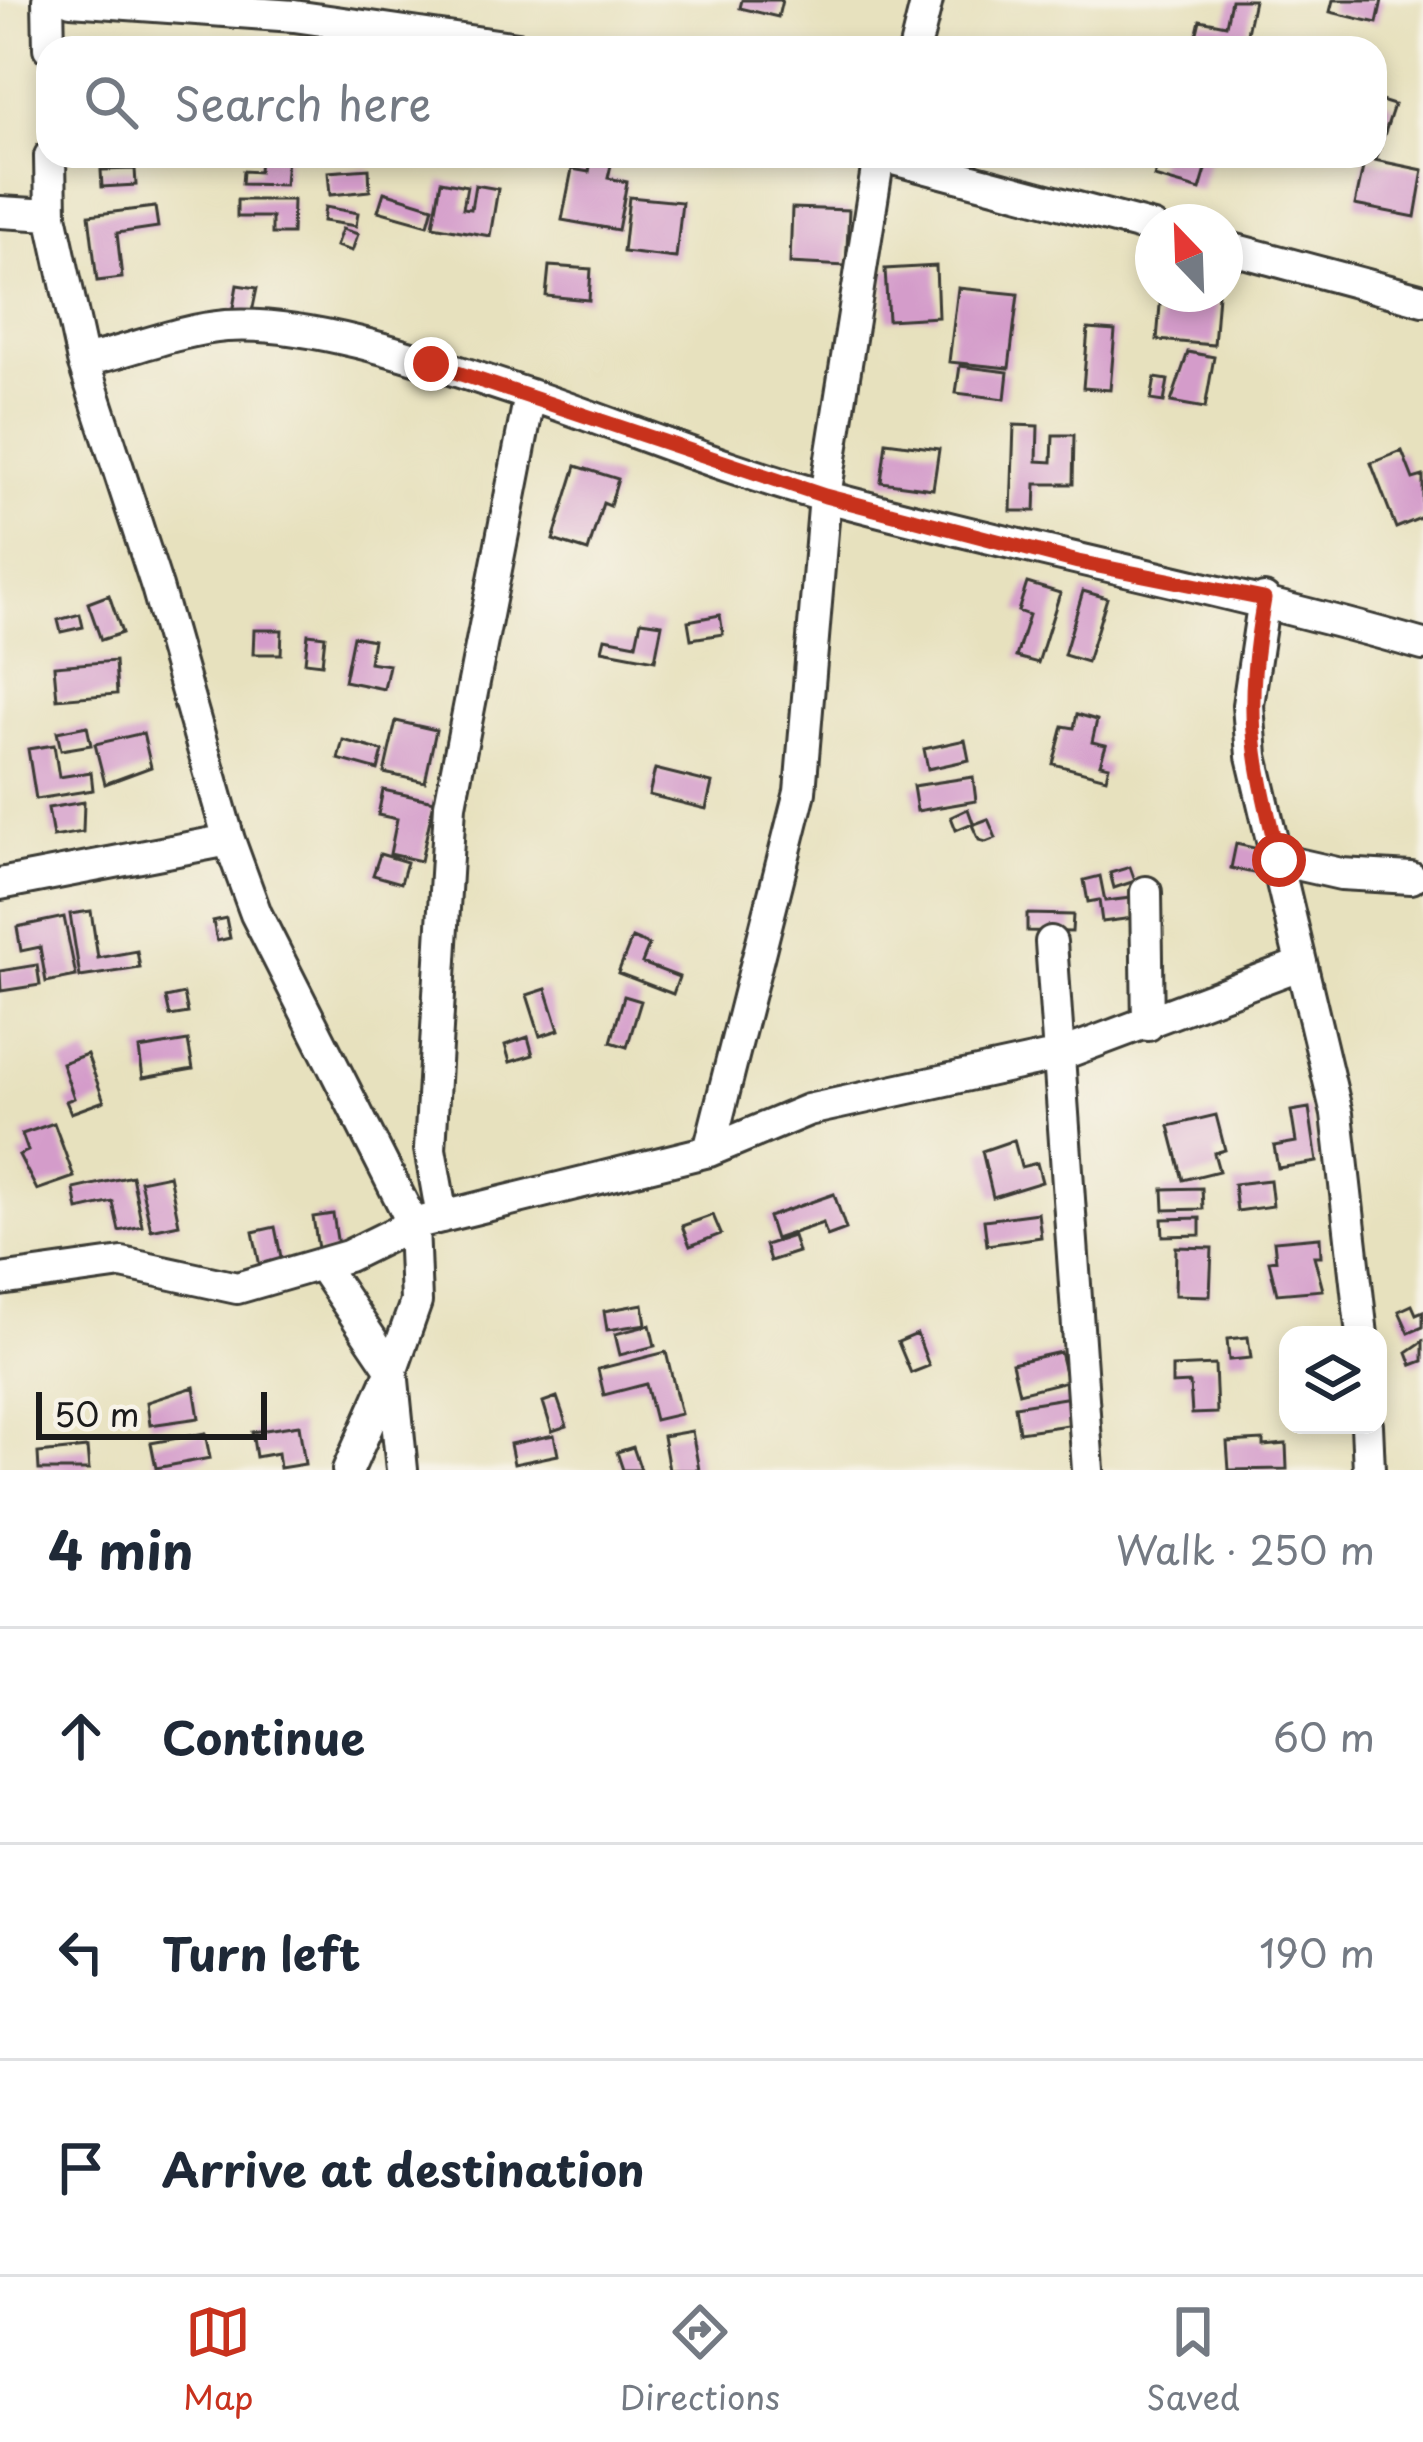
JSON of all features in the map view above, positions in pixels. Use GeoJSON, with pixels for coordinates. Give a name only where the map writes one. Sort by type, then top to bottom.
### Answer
{"type":"FeatureCollection","features":[{"type":"Feature","properties":{"kind":"street"},"geometry":{"type":"LineString","coordinates":[[48,0],[49,36]]}},
{"type":"Feature","properties":{"kind":"street"},"geometry":{"type":"LineString","coordinates":[[71,0],[294,16],[434,36]]}},
{"type":"Feature","properties":{"kind":"street"},"geometry":{"type":"LineString","coordinates":[[918,36],[927,0]]}},
{"type":"Feature","properties":{"kind":"street"},"geometry":{"type":"LineString","coordinates":[[50,168],[51,215],[83,361],[157,587],[229,840],[256,914],[428,1220]]}},
{"type":"Feature","properties":{"kind":"street"},"geometry":{"type":"LineString","coordinates":[[710,1151],[800,792],[825,496],[879,168]]}},
{"type":"Feature","properties":{"kind":"street"},"geometry":{"type":"LineString","coordinates":[[926,168],[1135,223]]}},
{"type":"Feature","properties":{"kind":"street"},"geometry":{"type":"LineString","coordinates":[[0,212],[51,215]]}},
{"type":"Feature","properties":{"kind":"street"},"geometry":{"type":"LineString","coordinates":[[1243,252],[1423,299]]}},
{"type":"Feature","properties":{"kind":"street"},"geometry":{"type":"LineString","coordinates":[[83,361],[222,326],[302,331],[530,394],[825,496],[1078,562],[1264,599],[1423,645]]}},
{"type":"Feature","properties":{"kind":"street"},"geometry":{"type":"LineString","coordinates":[[348,1470],[416,1302],[428,1220],[449,805],[530,394]]}},
{"type":"Feature","properties":{"kind":"street"},"geometry":{"type":"LineString","coordinates":[[1264,599],[1249,705],[1252,756],[1336,1114],[1361,1326]]}},
{"type":"Feature","properties":{"kind":"street"},"geometry":{"type":"LineString","coordinates":[[0,884],[229,840]]}},
{"type":"Feature","properties":{"kind":"street"},"geometry":{"type":"LineString","coordinates":[[1279,860],[1341,874],[1411,878]]}},
{"type":"Feature","properties":{"kind":"street"},"geometry":{"type":"LineString","coordinates":[[1146,892],[1148,1025]]}},
{"type":"Feature","properties":{"kind":"street"},"geometry":{"type":"LineString","coordinates":[[1051,942],[1088,1470]]}},
{"type":"Feature","properties":{"kind":"street"},"geometry":{"type":"LineString","coordinates":[[1,1276],[122,1263],[237,1288],[322,1266],[428,1220],[710,1151],[808,1111],[1060,1055],[1299,965]]}},
{"type":"Feature","properties":{"kind":"street"},"geometry":{"type":"LineString","coordinates":[[322,1266],[392,1370],[402,1470]]}},
{"type":"Feature","properties":{"kind":"street"},"geometry":{"type":"LineString","coordinates":[[1367,1434],[1369,1470]]}},
{"type":"Feature","properties":{"kind":"building"},"geometry":{"type":"Polygon","coordinates":[[[742,0],[782,0],[778,17],[740,8],[742,0]]]}},
{"type":"Feature","properties":{"kind":"building"},"geometry":{"type":"Polygon","coordinates":[[[1231,0],[1254,0],[1246,36],[1196,36],[1200,20],[1226,25],[1231,0]]]}},
{"type":"Feature","properties":{"kind":"building"},"geometry":{"type":"Polygon","coordinates":[[[1333,0],[1382,0],[1377,23],[1330,12],[1333,0]]]}},
{"type":"Feature","properties":{"kind":"building"},"geometry":{"type":"Polygon","coordinates":[[[1387,163],[1423,170],[1415,217],[1355,205],[1363,168],[1387,168],[1387,163]]]}},
{"type":"Feature","properties":{"kind":"building"},"geometry":{"type":"Polygon","coordinates":[[[259,168],[286,168],[285,185],[242,184],[243,171],[259,172],[259,168]]]}},
{"type":"Feature","properties":{"kind":"building"},"geometry":{"type":"Polygon","coordinates":[[[590,168],[610,168],[608,178],[627,182],[618,230],[562,220],[572,169],[589,172],[590,168]]]}},
{"type":"Feature","properties":{"kind":"building"},"geometry":{"type":"Polygon","coordinates":[[[1157,168],[1206,168],[1200,190],[1154,177],[1157,168]]]}},
{"type":"Feature","properties":{"kind":"building"},"geometry":{"type":"Polygon","coordinates":[[[135,169],[136,185],[102,187],[101,170],[135,169]]]}},
{"type":"Feature","properties":{"kind":"building"},"geometry":{"type":"Polygon","coordinates":[[[369,169],[370,191],[330,195],[328,172],[369,169]]]}},
{"type":"Feature","properties":{"kind":"building"},"geometry":{"type":"Polygon","coordinates":[[[441,181],[467,186],[463,208],[471,209],[475,185],[498,189],[490,236],[433,226],[441,181]]]}},
{"type":"Feature","properties":{"kind":"building"},"geometry":{"type":"Polygon","coordinates":[[[384,192],[433,207],[428,225],[378,211],[384,192]]]}},
{"type":"Feature","properties":{"kind":"building"},"geometry":{"type":"Polygon","coordinates":[[[629,197],[682,202],[676,258],[623,252],[629,197]]]}},
{"type":"Feature","properties":{"kind":"building"},"geometry":{"type":"Polygon","coordinates":[[[237,200],[293,200],[292,234],[272,234],[272,217],[237,217],[237,200]]]}},
{"type":"Feature","properties":{"kind":"building"},"geometry":{"type":"Polygon","coordinates":[[[155,207],[158,227],[117,233],[122,278],[97,281],[89,215],[155,207]]]}},
{"type":"Feature","properties":{"kind":"building"},"geometry":{"type":"Polygon","coordinates":[[[325,207],[358,213],[356,226],[323,221],[325,207]]]}},
{"type":"Feature","properties":{"kind":"building"},"geometry":{"type":"Polygon","coordinates":[[[792,208],[849,210],[846,266],[790,263],[792,208]]]}},
{"type":"Feature","properties":{"kind":"building"},"geometry":{"type":"Polygon","coordinates":[[[342,229],[358,234],[352,251],[336,246],[342,229]]]}},
{"type":"Feature","properties":{"kind":"building"},"geometry":{"type":"Polygon","coordinates":[[[549,266],[591,269],[589,300],[546,296],[549,266]]]}},
{"type":"Feature","properties":{"kind":"building"},"geometry":{"type":"Polygon","coordinates":[[[936,266],[938,317],[888,320],[885,269],[936,266]]]}},
{"type":"Feature","properties":{"kind":"building"},"geometry":{"type":"Polygon","coordinates":[[[237,285],[257,288],[251,317],[232,314],[237,285]]]}},
{"type":"Feature","properties":{"kind":"building"},"geometry":{"type":"Polygon","coordinates":[[[958,288],[1018,294],[1009,368],[949,362],[958,288]]]}},
{"type":"Feature","properties":{"kind":"building"},"geometry":{"type":"Polygon","coordinates":[[[1159,312],[1217,312],[1214,345],[1157,340],[1159,312]]]}},
{"type":"Feature","properties":{"kind":"building"},"geometry":{"type":"Polygon","coordinates":[[[1088,329],[1115,331],[1110,390],[1083,388],[1088,329]]]}},
{"type":"Feature","properties":{"kind":"building"},"geometry":{"type":"Polygon","coordinates":[[[1188,352],[1214,357],[1205,408],[1171,402],[1188,352]]]}},
{"type":"Feature","properties":{"kind":"building"},"geometry":{"type":"Polygon","coordinates":[[[960,366],[1008,372],[1005,399],[956,393],[960,366]]]}},
{"type":"Feature","properties":{"kind":"building"},"geometry":{"type":"Polygon","coordinates":[[[1155,378],[1168,380],[1164,402],[1151,400],[1155,378]]]}},
{"type":"Feature","properties":{"kind":"building"},"geometry":{"type":"Polygon","coordinates":[[[1014,425],[1038,426],[1037,461],[1052,462],[1053,435],[1074,435],[1073,484],[1036,484],[1035,511],[1011,511],[1014,425]]]}},
{"type":"Feature","properties":{"kind":"building"},"geometry":{"type":"Polygon","coordinates":[[[886,442],[939,449],[933,489],[881,482],[886,442]]]}},
{"type":"Feature","properties":{"kind":"building"},"geometry":{"type":"Polygon","coordinates":[[[1402,451],[1413,479],[1423,476],[1423,517],[1396,528],[1371,463],[1402,451]]]}},
{"type":"Feature","properties":{"kind":"building"},"geometry":{"type":"Polygon","coordinates":[[[576,466],[618,479],[610,506],[603,503],[588,551],[553,540],[576,466]]]}},
{"type":"Feature","properties":{"kind":"building"},"geometry":{"type":"Polygon","coordinates":[[[1027,583],[1060,593],[1038,663],[1016,657],[1029,615],[1018,611],[1027,583]]]}},
{"type":"Feature","properties":{"kind":"building"},"geometry":{"type":"Polygon","coordinates":[[[1083,591],[1107,598],[1087,662],[1064,655],[1083,591]]]}},
{"type":"Feature","properties":{"kind":"building"},"geometry":{"type":"Polygon","coordinates":[[[109,595],[122,633],[101,640],[88,603],[109,595]]]}},
{"type":"Feature","properties":{"kind":"building"},"geometry":{"type":"Polygon","coordinates":[[[80,614],[83,627],[61,632],[58,620],[80,614]]]}},
{"type":"Feature","properties":{"kind":"building"},"geometry":{"type":"Polygon","coordinates":[[[720,615],[723,634],[691,639],[688,621],[720,615]]]}},
{"type":"Feature","properties":{"kind":"building"},"geometry":{"type":"Polygon","coordinates":[[[641,621],[662,624],[655,660],[602,650],[605,638],[636,644],[641,621]]]}},
{"type":"Feature","properties":{"kind":"building"},"geometry":{"type":"Polygon","coordinates":[[[254,630],[282,630],[281,654],[253,654],[254,630]]]}},
{"type":"Feature","properties":{"kind":"building"},"geometry":{"type":"Polygon","coordinates":[[[308,634],[325,636],[322,664],[305,662],[308,634]]]}},
{"type":"Feature","properties":{"kind":"building"},"geometry":{"type":"Polygon","coordinates":[[[353,636],[373,640],[369,662],[389,665],[384,689],[344,681],[353,636]]]}},
{"type":"Feature","properties":{"kind":"building"},"geometry":{"type":"Polygon","coordinates":[[[115,661],[117,694],[57,699],[54,666],[115,661]]]}},
{"type":"Feature","properties":{"kind":"building"},"geometry":{"type":"Polygon","coordinates":[[[1077,714],[1097,720],[1092,742],[1106,745],[1100,764],[1109,766],[1106,778],[1053,764],[1063,726],[1074,728],[1077,714]]]}},
{"type":"Feature","properties":{"kind":"building"},"geometry":{"type":"Polygon","coordinates":[[[396,721],[436,730],[425,782],[384,773],[396,721]]]}},
{"type":"Feature","properties":{"kind":"building"},"geometry":{"type":"Polygon","coordinates":[[[87,726],[91,745],[61,750],[57,732],[87,726]]]}},
{"type":"Feature","properties":{"kind":"building"},"geometry":{"type":"Polygon","coordinates":[[[143,733],[151,767],[105,784],[95,744],[143,733]]]}},
{"type":"Feature","properties":{"kind":"building"},"geometry":{"type":"Polygon","coordinates":[[[343,740],[383,751],[378,770],[338,759],[343,740]]]}},
{"type":"Feature","properties":{"kind":"building"},"geometry":{"type":"Polygon","coordinates":[[[965,740],[969,760],[928,769],[924,749],[965,740]]]}},
{"type":"Feature","properties":{"kind":"building"},"geometry":{"type":"Polygon","coordinates":[[[54,745],[59,777],[91,772],[93,790],[36,799],[28,749],[54,745]]]}},
{"type":"Feature","properties":{"kind":"building"},"geometry":{"type":"Polygon","coordinates":[[[655,769],[712,783],[706,809],[649,795],[655,769]]]}},
{"type":"Feature","properties":{"kind":"building"},"geometry":{"type":"Polygon","coordinates":[[[973,777],[976,801],[917,811],[913,786],[973,777]]]}},
{"type":"Feature","properties":{"kind":"building"},"geometry":{"type":"Polygon","coordinates":[[[383,790],[434,801],[421,861],[390,854],[397,819],[378,815],[383,790]]]}},
{"type":"Feature","properties":{"kind":"building"},"geometry":{"type":"Polygon","coordinates":[[[84,802],[83,832],[53,837],[48,808],[84,802]]]}},
{"type":"Feature","properties":{"kind":"building"},"geometry":{"type":"Polygon","coordinates":[[[968,809],[973,823],[956,830],[951,817],[968,809]]]}},
{"type":"Feature","properties":{"kind":"building"},"geometry":{"type":"Polygon","coordinates":[[[988,819],[996,838],[986,842],[979,840],[972,825],[988,819]]]}},
{"type":"Feature","properties":{"kind":"building"},"geometry":{"type":"Polygon","coordinates":[[[1236,844],[1267,851],[1262,875],[1231,868],[1236,844]]]}},
{"type":"Feature","properties":{"kind":"building"},"geometry":{"type":"Polygon","coordinates":[[[380,854],[407,862],[401,883],[373,875],[380,854]]]}},
{"type":"Feature","properties":{"kind":"building"},"geometry":{"type":"Polygon","coordinates":[[[1130,867],[1135,881],[1114,888],[1110,873],[1130,867]]]}},
{"type":"Feature","properties":{"kind":"building"},"geometry":{"type":"Polygon","coordinates":[[[1100,876],[1105,901],[1131,898],[1133,918],[1102,922],[1099,900],[1088,902],[1084,880],[1100,876]]]}},
{"type":"Feature","properties":{"kind":"building"},"geometry":{"type":"Polygon","coordinates":[[[91,911],[98,958],[137,951],[140,968],[80,977],[70,914],[91,911]]]}},
{"type":"Feature","properties":{"kind":"building"},"geometry":{"type":"Polygon","coordinates":[[[1027,914],[1073,915],[1072,932],[1027,931],[1027,914]]]}},
{"type":"Feature","properties":{"kind":"building"},"geometry":{"type":"Polygon","coordinates":[[[64,917],[76,976],[46,982],[40,947],[21,951],[17,927],[64,917]]]}},
{"type":"Feature","properties":{"kind":"building"},"geometry":{"type":"Polygon","coordinates":[[[226,918],[230,938],[217,941],[213,921],[226,918]]]}},
{"type":"Feature","properties":{"kind":"building"},"geometry":{"type":"Polygon","coordinates":[[[632,938],[649,945],[642,963],[679,977],[673,994],[618,973],[632,938]]]}},
{"type":"Feature","properties":{"kind":"building"},"geometry":{"type":"Polygon","coordinates":[[[37,965],[40,985],[1,991],[0,971],[37,965]]]}},
{"type":"Feature","properties":{"kind":"building"},"geometry":{"type":"Polygon","coordinates":[[[546,989],[559,1030],[540,1036],[527,995],[546,989]]]}},
{"type":"Feature","properties":{"kind":"building"},"geometry":{"type":"Polygon","coordinates":[[[184,994],[188,1013],[170,1016],[166,998],[184,994]]]}},
{"type":"Feature","properties":{"kind":"building"},"geometry":{"type":"Polygon","coordinates":[[[624,996],[641,1001],[627,1047],[611,1042],[624,996]]]}},
{"type":"Feature","properties":{"kind":"building"},"geometry":{"type":"Polygon","coordinates":[[[528,1037],[533,1055],[510,1062],[505,1045],[528,1037]]]}},
{"type":"Feature","properties":{"kind":"building"},"geometry":{"type":"Polygon","coordinates":[[[188,1041],[193,1069],[143,1078],[139,1049],[188,1041]]]}},
{"type":"Feature","properties":{"kind":"building"},"geometry":{"type":"Polygon","coordinates":[[[87,1054],[104,1101],[71,1113],[66,1101],[74,1098],[62,1063],[87,1054]]]}},
{"type":"Feature","properties":{"kind":"building"},"geometry":{"type":"Polygon","coordinates":[[[1309,1108],[1317,1162],[1278,1168],[1274,1146],[1296,1142],[1291,1111],[1309,1108]]]}},
{"type":"Feature","properties":{"kind":"building"},"geometry":{"type":"Polygon","coordinates":[[[1216,1115],[1225,1150],[1214,1153],[1219,1171],[1183,1180],[1169,1126],[1216,1115]]]}},
{"type":"Feature","properties":{"kind":"building"},"geometry":{"type":"Polygon","coordinates":[[[54,1123],[74,1177],[37,1190],[19,1155],[28,1151],[22,1134],[54,1123]]]}},
{"type":"Feature","properties":{"kind":"building"},"geometry":{"type":"Polygon","coordinates":[[[1014,1140],[1021,1167],[1037,1163],[1042,1182],[993,1197],[982,1151],[1014,1140]]]}},
{"type":"Feature","properties":{"kind":"building"},"geometry":{"type":"Polygon","coordinates":[[[169,1175],[179,1224],[151,1230],[140,1181],[169,1175]]]}},
{"type":"Feature","properties":{"kind":"building"},"geometry":{"type":"Polygon","coordinates":[[[132,1176],[142,1226],[119,1231],[113,1202],[78,1210],[74,1189],[132,1176]]]}},
{"type":"Feature","properties":{"kind":"building"},"geometry":{"type":"Polygon","coordinates":[[[1270,1180],[1273,1206],[1237,1211],[1234,1184],[1270,1180]]]}},
{"type":"Feature","properties":{"kind":"building"},"geometry":{"type":"Polygon","coordinates":[[[1202,1188],[1203,1209],[1164,1210],[1163,1189],[1202,1188]]]}},
{"type":"Feature","properties":{"kind":"building"},"geometry":{"type":"Polygon","coordinates":[[[834,1194],[846,1229],[827,1236],[823,1223],[775,1239],[768,1217],[834,1194]]]}},
{"type":"Feature","properties":{"kind":"building"},"geometry":{"type":"Polygon","coordinates":[[[1038,1213],[1041,1237],[987,1245],[984,1220],[1038,1213]]]}},
{"type":"Feature","properties":{"kind":"building"},"geometry":{"type":"Polygon","coordinates":[[[333,1214],[339,1252],[319,1255],[313,1217],[333,1214]]]}},
{"type":"Feature","properties":{"kind":"building"},"geometry":{"type":"Polygon","coordinates":[[[713,1215],[721,1234],[690,1246],[682,1226],[713,1215]]]}},
{"type":"Feature","properties":{"kind":"building"},"geometry":{"type":"Polygon","coordinates":[[[1200,1218],[1200,1235],[1163,1236],[1162,1219],[1200,1218]]]}},
{"type":"Feature","properties":{"kind":"building"},"geometry":{"type":"Polygon","coordinates":[[[275,1227],[283,1267],[261,1271],[253,1232],[275,1227]]]}},
{"type":"Feature","properties":{"kind":"building"},"geometry":{"type":"Polygon","coordinates":[[[793,1236],[798,1252],[770,1261],[765,1245],[793,1236]]]}},
{"type":"Feature","properties":{"kind":"building"},"geometry":{"type":"Polygon","coordinates":[[[1320,1237],[1321,1256],[1314,1256],[1323,1290],[1277,1294],[1269,1261],[1276,1260],[1274,1241],[1320,1237]]]}},
{"type":"Feature","properties":{"kind":"building"},"geometry":{"type":"Polygon","coordinates":[[[1176,1247],[1212,1248],[1210,1296],[1175,1295],[1176,1247]]]}},
{"type":"Feature","properties":{"kind":"building"},"geometry":{"type":"Polygon","coordinates":[[[643,1304],[646,1324],[607,1330],[604,1311],[643,1304]]]}},
{"type":"Feature","properties":{"kind":"building"},"geometry":{"type":"Polygon","coordinates":[[[1412,1305],[1416,1314],[1423,1311],[1423,1327],[1409,1333],[1399,1311],[1412,1305]]]}},
{"type":"Feature","properties":{"kind":"building"},"geometry":{"type":"Polygon","coordinates":[[[650,1325],[655,1346],[620,1355],[615,1334],[650,1325]]]}},
{"type":"Feature","properties":{"kind":"building"},"geometry":{"type":"Polygon","coordinates":[[[917,1334],[929,1366],[911,1373],[898,1342],[917,1334]]]}},
{"type":"Feature","properties":{"kind":"building"},"geometry":{"type":"Polygon","coordinates":[[[1248,1337],[1251,1358],[1229,1360],[1227,1339],[1248,1337]]]}},
{"type":"Feature","properties":{"kind":"building"},"geometry":{"type":"Polygon","coordinates":[[[1423,1341],[1423,1361],[1412,1365],[1407,1352],[1423,1341]]]}},
{"type":"Feature","properties":{"kind":"building"},"geometry":{"type":"Polygon","coordinates":[[[666,1352],[681,1414],[655,1420],[646,1384],[604,1395],[598,1369],[666,1352]]]}},
{"type":"Feature","properties":{"kind":"building"},"geometry":{"type":"Polygon","coordinates":[[[1060,1352],[1067,1381],[1019,1393],[1012,1363],[1060,1352]]]}},
{"type":"Feature","properties":{"kind":"building"},"geometry":{"type":"Polygon","coordinates":[[[1215,1365],[1217,1413],[1192,1414],[1190,1383],[1172,1384],[1172,1367],[1215,1365]]]}},
{"type":"Feature","properties":{"kind":"building"},"geometry":{"type":"Polygon","coordinates":[[[194,1387],[199,1418],[150,1425],[147,1402],[194,1387]]]}},
{"type":"Feature","properties":{"kind":"building"},"geometry":{"type":"Polygon","coordinates":[[[557,1397],[567,1426],[552,1431],[543,1402],[557,1397]]]}},
{"type":"Feature","properties":{"kind":"building"},"geometry":{"type":"Polygon","coordinates":[[[1071,1397],[1075,1424],[1019,1432],[1015,1406],[1071,1397]]]}},
{"type":"Feature","properties":{"kind":"building"},"geometry":{"type":"Polygon","coordinates":[[[299,1425],[305,1464],[280,1468],[278,1453],[256,1457],[252,1432],[299,1425]]]}},
{"type":"Feature","properties":{"kind":"building"},"geometry":{"type":"Polygon","coordinates":[[[692,1431],[699,1470],[669,1470],[663,1436],[692,1431]]]}},
{"type":"Feature","properties":{"kind":"building"},"geometry":{"type":"Polygon","coordinates":[[[205,1433],[210,1458],[156,1468],[151,1443],[205,1433]]]}},
{"type":"Feature","properties":{"kind":"building"},"geometry":{"type":"Polygon","coordinates":[[[554,1435],[558,1455],[514,1464],[510,1444],[554,1435]]]}},
{"type":"Feature","properties":{"kind":"building"},"geometry":{"type":"Polygon","coordinates":[[[1263,1440],[1263,1446],[1286,1444],[1287,1469],[1229,1470],[1227,1442],[1263,1440]]]}},
{"type":"Feature","properties":{"kind":"building"},"geometry":{"type":"Polygon","coordinates":[[[633,1447],[641,1470],[623,1470],[617,1452],[633,1447]]]}},
{"type":"Feature","properties":{"kind":"building"},"geometry":{"type":"Polygon","coordinates":[[[87,1448],[89,1470],[39,1470],[38,1453],[87,1448]]]}},
{"type":"Feature","properties":{"kind":"route"},"geometry":{"type":"LineString","coordinates":[[431,364],[825,496],[1078,562],[1264,599],[1249,705],[1252,756],[1279,860]]}}]}
